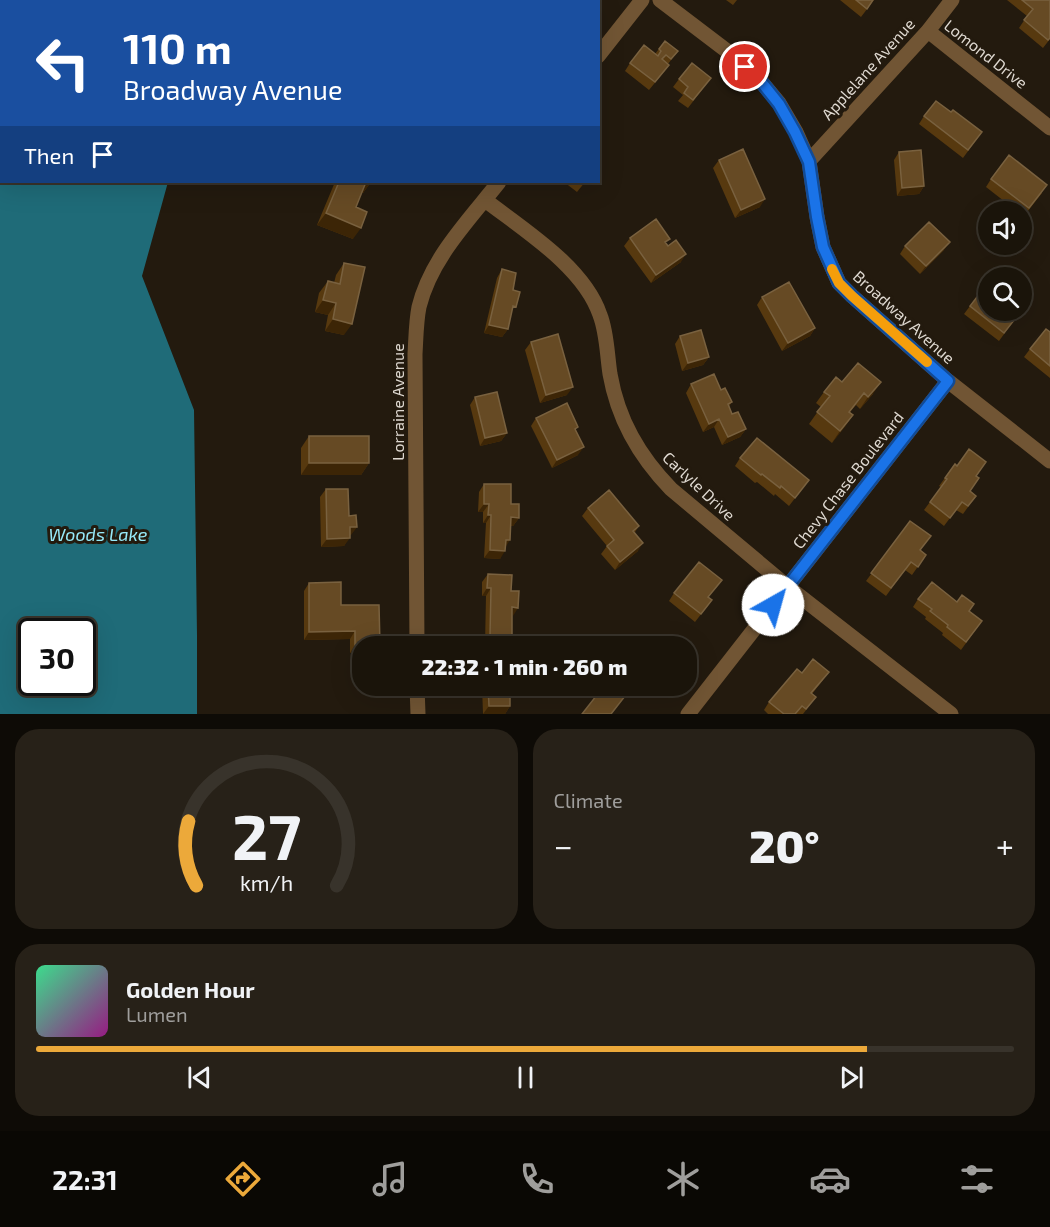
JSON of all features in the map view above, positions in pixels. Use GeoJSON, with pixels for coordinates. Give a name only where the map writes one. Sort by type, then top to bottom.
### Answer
{"type":"FeatureCollection","features":[{"type":"Feature","properties":{"kind":"street"},"geometry":{"type":"LineString","coordinates":[[600,53],[642,0]]}},
{"type":"Feature","properties":{"kind":"street","name":"Broadway Avenue"},"geometry":{"type":"LineString","coordinates":[[660,0],[731,54],[759,79],[779,104],[809,162],[823,247],[839,283],[948,381],[1050,461]]}},
{"type":"Feature","properties":{"kind":"street","name":"Applelane Avenue"},"geometry":{"type":"LineString","coordinates":[[809,162],[952,0]]}},
{"type":"Feature","properties":{"kind":"street","name":"Lomond Drive"},"geometry":{"type":"LineString","coordinates":[[927,31],[1050,128]]}},
{"type":"Feature","properties":{"kind":"street","name":"Lorraine Avenue"},"geometry":{"type":"LineString","coordinates":[[417,636],[415,354],[419,307],[426,287],[450,243],[499,183]]}},
{"type":"Feature","properties":{"kind":"street","name":"Carlyle Drive"},"geometry":{"type":"LineString","coordinates":[[485,200],[553,252],[572,269],[587,288],[600,314],[619,411],[645,460],[671,489],[788,587],[951,714]]}},
{"type":"Feature","properties":{"kind":"street","name":"Chevy Chase Boulevard"},"geometry":{"type":"LineString","coordinates":[[688,714],[948,381]]}},
{"type":"Feature","properties":{"kind":"street"},"geometry":{"type":"LineString","coordinates":[[417,696],[418,714]]}},
{"type":"Feature","properties":{"kind":"water","name":"Woods Lake"},"geometry":{"type":"Polygon","coordinates":[[[0,183],[168,183],[142,276],[194,410],[197,714],[0,714],[0,183]]]}},
{"type":"Feature","properties":{"kind":"building"},"geometry":{"type":"Polygon","coordinates":[[[856,0],[873,0],[867,9],[856,0]]]}},
{"type":"Feature","properties":{"kind":"building"},"geometry":{"type":"Polygon","coordinates":[[[1022,0],[1050,0],[1050,38],[1048,40],[1024,20],[1033,9],[1022,0]]]}},
{"type":"Feature","properties":{"kind":"building"},"geometry":{"type":"Polygon","coordinates":[[[665,41],[678,51],[671,59],[666,55],[662,59],[669,65],[655,82],[630,63],[644,45],[658,56],[661,51],[659,49],[665,41]]]}},
{"type":"Feature","properties":{"kind":"building"},"geometry":{"type":"Polygon","coordinates":[[[692,63],[711,78],[693,100],[684,93],[688,87],[679,79],[692,63]]]}},
{"type":"Feature","properties":{"kind":"building"},"geometry":{"type":"Polygon","coordinates":[[[936,101],[951,112],[953,110],[982,132],[968,150],[924,116],[936,101]]]}},
{"type":"Feature","properties":{"kind":"building"},"geometry":{"type":"Polygon","coordinates":[[[743,149],[765,199],[741,210],[719,160],[743,149]]]}},
{"type":"Feature","properties":{"kind":"building"},"geometry":{"type":"Polygon","coordinates":[[[921,150],[924,186],[902,188],[899,152],[921,150]]]}},
{"type":"Feature","properties":{"kind":"building"},"geometry":{"type":"Polygon","coordinates":[[[1009,155],[1047,185],[1032,204],[1032,201],[1020,201],[991,179],[1009,155]]]}},
{"type":"Feature","properties":{"kind":"building"},"geometry":{"type":"Polygon","coordinates":[[[339,183],[366,183],[356,207],[367,212],[361,228],[326,213],[339,183]]]}},
{"type":"Feature","properties":{"kind":"building"},"geometry":{"type":"Polygon","coordinates":[[[656,219],[670,239],[665,242],[668,246],[676,240],[686,254],[656,275],[630,238],[656,219]]]}},
{"type":"Feature","properties":{"kind":"building"},"geometry":{"type":"Polygon","coordinates":[[[929,222],[950,242],[926,266],[905,246],[929,222]]]}},
{"type":"Feature","properties":{"kind":"building"},"geometry":{"type":"Polygon","coordinates":[[[344,263],[365,267],[352,324],[333,319],[336,303],[323,300],[328,281],[340,284],[344,263]]]}},
{"type":"Feature","properties":{"kind":"building"},"geometry":{"type":"Polygon","coordinates":[[[502,269],[516,273],[513,290],[520,292],[516,307],[513,306],[508,329],[489,325],[502,269]]]}},
{"type":"Feature","properties":{"kind":"building"},"geometry":{"type":"Polygon","coordinates":[[[789,282],[815,328],[788,343],[762,297],[789,282]]]}},
{"type":"Feature","properties":{"kind":"building"},"geometry":{"type":"Polygon","coordinates":[[[978,296],[978,312],[970,306],[978,296]]]}},
{"type":"Feature","properties":{"kind":"building"},"geometry":{"type":"Polygon","coordinates":[[[989,321],[1013,321],[1004,333],[989,321]]]}},
{"type":"Feature","properties":{"kind":"building"},"geometry":{"type":"Polygon","coordinates":[[[1046,329],[1050,332],[1050,366],[1030,349],[1046,329]]]}},
{"type":"Feature","properties":{"kind":"building"},"geometry":{"type":"Polygon","coordinates":[[[701,330],[709,357],[688,363],[680,336],[701,330]]]}},
{"type":"Feature","properties":{"kind":"building"},"geometry":{"type":"Polygon","coordinates":[[[558,334],[573,387],[546,395],[531,342],[558,334]]]}},
{"type":"Feature","properties":{"kind":"building"},"geometry":{"type":"Polygon","coordinates":[[[858,363],[881,382],[868,397],[864,393],[849,412],[853,415],[840,431],[817,412],[830,396],[824,392],[836,377],[842,382],[858,363]]]}},
{"type":"Feature","properties":{"kind":"building"},"geometry":{"type":"Polygon","coordinates":[[[714,374],[721,390],[725,388],[732,402],[728,404],[732,414],[738,412],[746,429],[728,437],[719,419],[709,424],[691,384],[714,374]]]}},
{"type":"Feature","properties":{"kind":"building"},"geometry":{"type":"Polygon","coordinates":[[[497,392],[507,433],[485,438],[475,397],[497,392]]]}},
{"type":"Feature","properties":{"kind":"building"},"geometry":{"type":"Polygon","coordinates":[[[567,403],[578,427],[575,429],[584,447],[557,460],[536,418],[567,403]]]}},
{"type":"Feature","properties":{"kind":"building"},"geometry":{"type":"Polygon","coordinates":[[[309,436],[369,436],[369,463],[309,463],[309,436]]]}},
{"type":"Feature","properties":{"kind":"building"},"geometry":{"type":"Polygon","coordinates":[[[757,438],[809,480],[795,498],[740,458],[757,438]]]}},
{"type":"Feature","properties":{"kind":"building"},"geometry":{"type":"Polygon","coordinates":[[[969,449],[986,462],[976,476],[979,478],[970,491],[976,496],[968,506],[962,502],[950,518],[930,502],[955,464],[957,466],[969,449]]]}},
{"type":"Feature","properties":{"kind":"building"},"geometry":{"type":"Polygon","coordinates":[[[484,484],[511,484],[511,504],[519,504],[519,518],[511,517],[510,540],[506,540],[505,551],[490,550],[491,515],[488,515],[489,504],[484,504],[484,484]]]}},
{"type":"Feature","properties":{"kind":"building"},"geometry":{"type":"Polygon","coordinates":[[[326,489],[348,489],[349,516],[356,515],[357,527],[350,527],[350,538],[327,539],[326,489]]]}},
{"type":"Feature","properties":{"kind":"building"},"geometry":{"type":"Polygon","coordinates":[[[609,490],[639,526],[633,531],[643,543],[620,562],[607,546],[614,540],[588,508],[609,490]]]}},
{"type":"Feature","properties":{"kind":"building"},"geometry":{"type":"Polygon","coordinates":[[[910,521],[931,536],[920,550],[926,555],[918,567],[911,562],[891,588],[871,573],[910,521]]]}},
{"type":"Feature","properties":{"kind":"building"},"geometry":{"type":"Polygon","coordinates":[[[699,562],[722,580],[708,597],[712,600],[701,614],[674,593],[699,562]]]}},
{"type":"Feature","properties":{"kind":"building"},"geometry":{"type":"Polygon","coordinates":[[[488,574],[512,575],[511,591],[519,591],[518,608],[512,607],[512,636],[490,636],[491,588],[487,588],[488,574]]]}},
{"type":"Feature","properties":{"kind":"building"},"geometry":{"type":"Polygon","coordinates":[[[341,582],[341,605],[379,605],[380,636],[355,636],[355,631],[309,632],[309,583],[341,582]]]}},
{"type":"Feature","properties":{"kind":"building"},"geometry":{"type":"Polygon","coordinates":[[[932,582],[957,602],[962,595],[974,604],[969,611],[982,621],[966,642],[930,611],[932,609],[918,599],[932,582]]]}},
{"type":"Feature","properties":{"kind":"building"},"geometry":{"type":"Polygon","coordinates":[[[813,659],[829,672],[811,693],[816,697],[806,709],[802,706],[795,714],[784,714],[769,702],[797,669],[802,673],[813,659]]]}},
{"type":"Feature","properties":{"kind":"building"},"geometry":{"type":"Polygon","coordinates":[[[488,696],[510,696],[510,706],[489,706],[488,696]]]}},
{"type":"Feature","properties":{"kind":"building"},"geometry":{"type":"Polygon","coordinates":[[[596,696],[625,696],[611,714],[582,714],[596,696]]]}},
{"type":"Feature","properties":{"kind":"slow traffic"},"geometry":{"type":"LineString","coordinates":[[832,269],[839,283],[852,296],[927,362]]}},
{"type":"Feature","properties":{"kind":"route"},"geometry":{"type":"LineString","coordinates":[[745,67],[759,79],[779,104],[809,162],[823,247],[839,283],[948,381],[773,605]]}}]}
